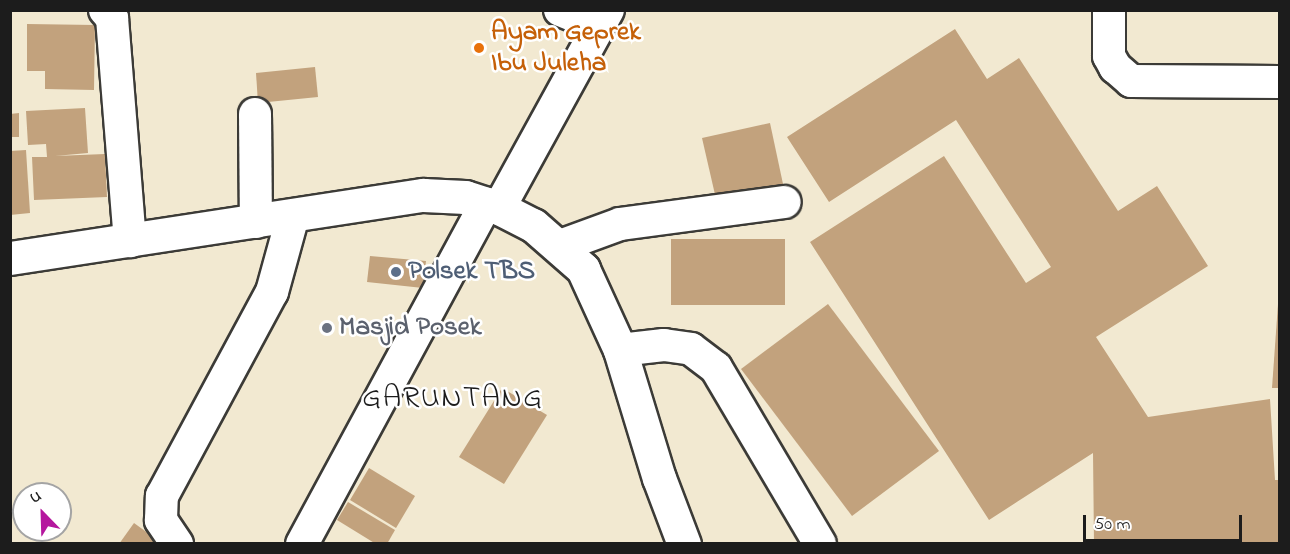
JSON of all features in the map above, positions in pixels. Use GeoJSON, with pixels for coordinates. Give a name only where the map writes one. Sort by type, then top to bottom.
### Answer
{"type":"FeatureCollection","features":[{"type":"Feature","properties":{"kind":"main road"},"geometry":{"type":"LineString","coordinates":[[10,258],[423,195],[465,197],[492,205],[533,225],[560,246],[583,269],[620,350],[659,478],[684,543]]}},
{"type":"Feature","properties":{"kind":"street"},"geometry":{"type":"LineString","coordinates":[[105,10],[112,18],[130,241]]}},
{"type":"Feature","properties":{"kind":"street"},"geometry":{"type":"LineString","coordinates":[[302,543],[492,205],[602,18],[560,10]]}},
{"type":"Feature","properties":{"kind":"street"},"geometry":{"type":"LineString","coordinates":[[1109,10],[1109,56],[1115,67],[1131,81],[1280,82]]}},
{"type":"Feature","properties":{"kind":"street"},"geometry":{"type":"LineString","coordinates":[[255,114],[256,222]]}},
{"type":"Feature","properties":{"kind":"street"},"geometry":{"type":"LineString","coordinates":[[560,246],[620,224],[785,202]]}},
{"type":"Feature","properties":{"kind":"street"},"geometry":{"type":"LineString","coordinates":[[177,543],[161,520],[162,496],[272,292],[293,216]]}},
{"type":"Feature","properties":{"kind":"street"},"geometry":{"type":"LineString","coordinates":[[620,350],[664,345],[691,349],[716,368],[820,543]]}},
{"type":"Feature","properties":{"kind":"building"},"geometry":{"type":"Polygon","coordinates":[[[27,24],[95,25],[94,90],[45,89],[45,71],[27,71],[27,24]]]}},
{"type":"Feature","properties":{"kind":"building"},"geometry":{"type":"Polygon","coordinates":[[[955,29],[987,79],[1019,58],[1118,211],[1157,186],[1208,266],[1096,337],[1148,417],[1270,399],[1275,480],[1280,480],[1280,544],[1094,544],[1093,453],[989,520],[810,242],[944,156],[1026,283],[1051,267],[956,120],[829,202],[787,137],[955,29]]]}},
{"type":"Feature","properties":{"kind":"building"},"geometry":{"type":"Polygon","coordinates":[[[315,67],[318,97],[258,103],[256,73],[315,67]]]}},
{"type":"Feature","properties":{"kind":"building"},"geometry":{"type":"Polygon","coordinates":[[[85,108],[88,153],[55,156],[105,154],[107,197],[34,200],[32,157],[47,157],[46,144],[28,145],[26,111],[85,108]]]}},
{"type":"Feature","properties":{"kind":"building"},"geometry":{"type":"Polygon","coordinates":[[[19,113],[19,137],[10,137],[10,114],[19,113]]]}},
{"type":"Feature","properties":{"kind":"building"},"geometry":{"type":"Polygon","coordinates":[[[770,123],[783,184],[716,199],[702,138],[770,123]]]}},
{"type":"Feature","properties":{"kind":"building"},"geometry":{"type":"Polygon","coordinates":[[[26,150],[30,213],[10,215],[10,151],[26,150]]]}},
{"type":"Feature","properties":{"kind":"building"},"geometry":{"type":"Polygon","coordinates":[[[671,239],[785,239],[785,305],[671,305],[671,239]]]}},
{"type":"Feature","properties":{"kind":"building","name":"Polsek TBS"},"geometry":{"type":"Polygon","coordinates":[[[370,256],[426,261],[423,288],[367,282],[370,256]]]}},
{"type":"Feature","properties":{"kind":"building"},"geometry":{"type":"Polygon","coordinates":[[[828,304],[939,451],[852,516],[741,369],[828,304]]]}},
{"type":"Feature","properties":{"kind":"building"},"geometry":{"type":"Polygon","coordinates":[[[1278,304],[1280,304],[1280,388],[1272,388],[1278,304]]]}},
{"type":"Feature","properties":{"kind":"building"},"geometry":{"type":"Polygon","coordinates":[[[502,388],[547,415],[504,484],[459,457],[502,388]]]}},
{"type":"Feature","properties":{"kind":"building"},"geometry":{"type":"Polygon","coordinates":[[[369,468],[415,496],[396,528],[350,500],[369,468]]]}},
{"type":"Feature","properties":{"kind":"building"},"geometry":{"type":"Polygon","coordinates":[[[348,502],[395,530],[387,544],[376,544],[337,520],[348,502]]]}},
{"type":"Feature","properties":{"kind":"building"},"geometry":{"type":"Polygon","coordinates":[[[134,523],[163,544],[119,544],[134,523]]]}},
{"type":"Feature","properties":{"kind":"place","name":"Ayam Geprek Ibu Juleha"},"geometry":{"type":"Point","coordinates":[479,48]}},
{"type":"Feature","properties":{"kind":"place","name":"Polsek TBS"},"geometry":{"type":"Point","coordinates":[396,272]}},
{"type":"Feature","properties":{"kind":"place","name":"Masjid Posek"},"geometry":{"type":"Point","coordinates":[327,328]}},
{"type":"Feature","properties":{"kind":"district","name":"GARUNTANG"},"geometry":{"type":"Point","coordinates":[453,399]}}]}
